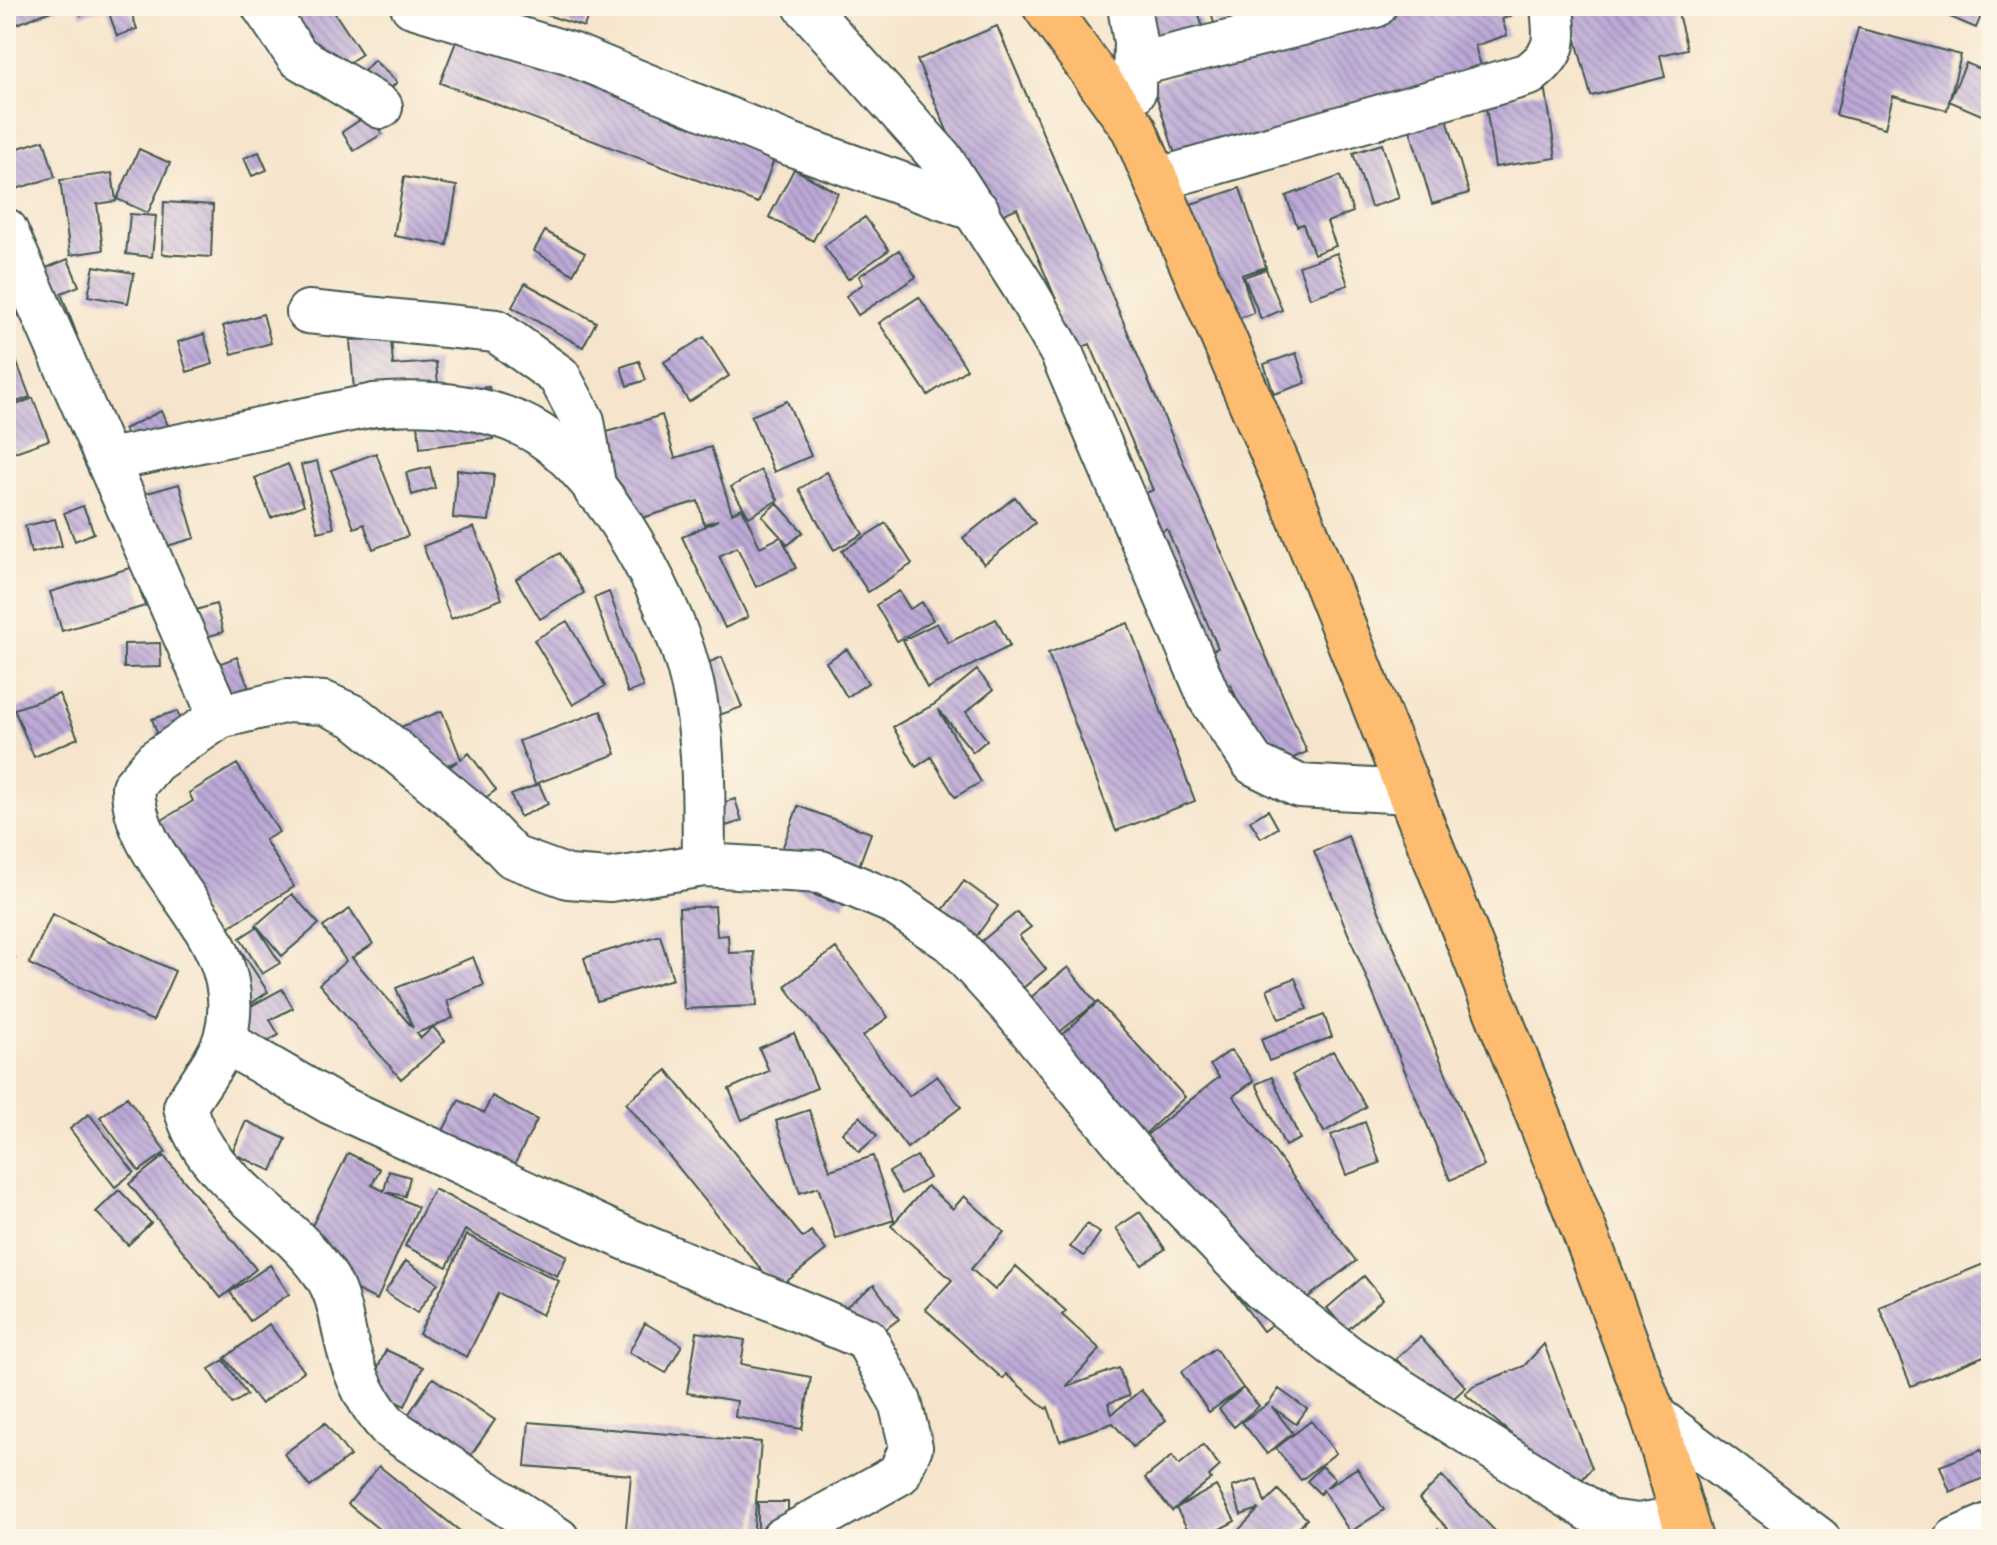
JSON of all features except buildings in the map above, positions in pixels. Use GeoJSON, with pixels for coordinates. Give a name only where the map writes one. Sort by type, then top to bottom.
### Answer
{"type":"FeatureCollection","features":[{"type":"Feature","properties":{"kind":"main road"},"geometry":{"type":"LineString","coordinates":[[1045,6],[1134,129],[1292,498],[1512,1044],[1653,1415],[1687,1528]]}},
{"type":"Feature","properties":{"kind":"street"},"geometry":{"type":"LineString","coordinates":[[263,6],[298,57],[381,107]]}},
{"type":"Feature","properties":{"kind":"street"},"geometry":{"type":"LineString","coordinates":[[412,6],[571,54],[787,143],[978,211]]}},
{"type":"Feature","properties":{"kind":"street"},"geometry":{"type":"LineString","coordinates":[[805,6],[931,146],[978,211],[1061,352],[1210,699],[1254,764],[1299,786],[1410,792]]}},
{"type":"Feature","properties":{"kind":"street"},"geometry":{"type":"LineString","coordinates":[[1129,6],[1135,65],[1134,129]]}},
{"type":"Feature","properties":{"kind":"street"},"geometry":{"type":"LineString","coordinates":[[1135,65],[1375,6]]}},
{"type":"Feature","properties":{"kind":"street"},"geometry":{"type":"LineString","coordinates":[[1156,180],[1529,74],[1551,55],[1552,6]]}},
{"type":"Feature","properties":{"kind":"street"},"geometry":{"type":"LineString","coordinates":[[6,230],[220,717]]}},
{"type":"Feature","properties":{"kind":"street"},"geometry":{"type":"LineString","coordinates":[[308,312],[496,331],[559,376],[583,421],[596,491]]}},
{"type":"Feature","properties":{"kind":"street"},"geometry":{"type":"LineString","coordinates":[[109,460],[374,405],[404,402],[456,407],[505,418],[539,434],[569,458],[596,491],[662,595],[692,684],[703,775],[704,865]]}},
{"type":"Feature","properties":{"kind":"street"},"geometry":{"type":"LineString","coordinates":[[558,1539],[390,1428],[374,1411],[360,1385],[339,1303],[324,1273],[208,1157],[190,1128],[185,1107],[224,1041],[230,1012],[224,969],[192,904],[142,831],[133,803],[133,787],[140,775],[185,738],[220,717],[287,701],[324,703],[355,717],[472,814],[513,857],[568,877],[610,880],[704,865],[821,872],[892,902],[952,942],[1013,1009],[1141,1163],[1262,1289],[1350,1358],[1607,1521],[1687,1528]]}},
{"type":"Feature","properties":{"kind":"street"},"geometry":{"type":"LineString","coordinates":[[224,1041],[331,1103],[627,1239],[866,1339],[900,1402],[911,1447],[899,1474],[782,1539]]}},
{"type":"Feature","properties":{"kind":"street"},"geometry":{"type":"LineString","coordinates":[[1653,1415],[1819,1539]]}},
{"type":"Feature","properties":{"kind":"street"},"geometry":{"type":"LineString","coordinates":[[1956,1539],[1991,1524]]}}]}
